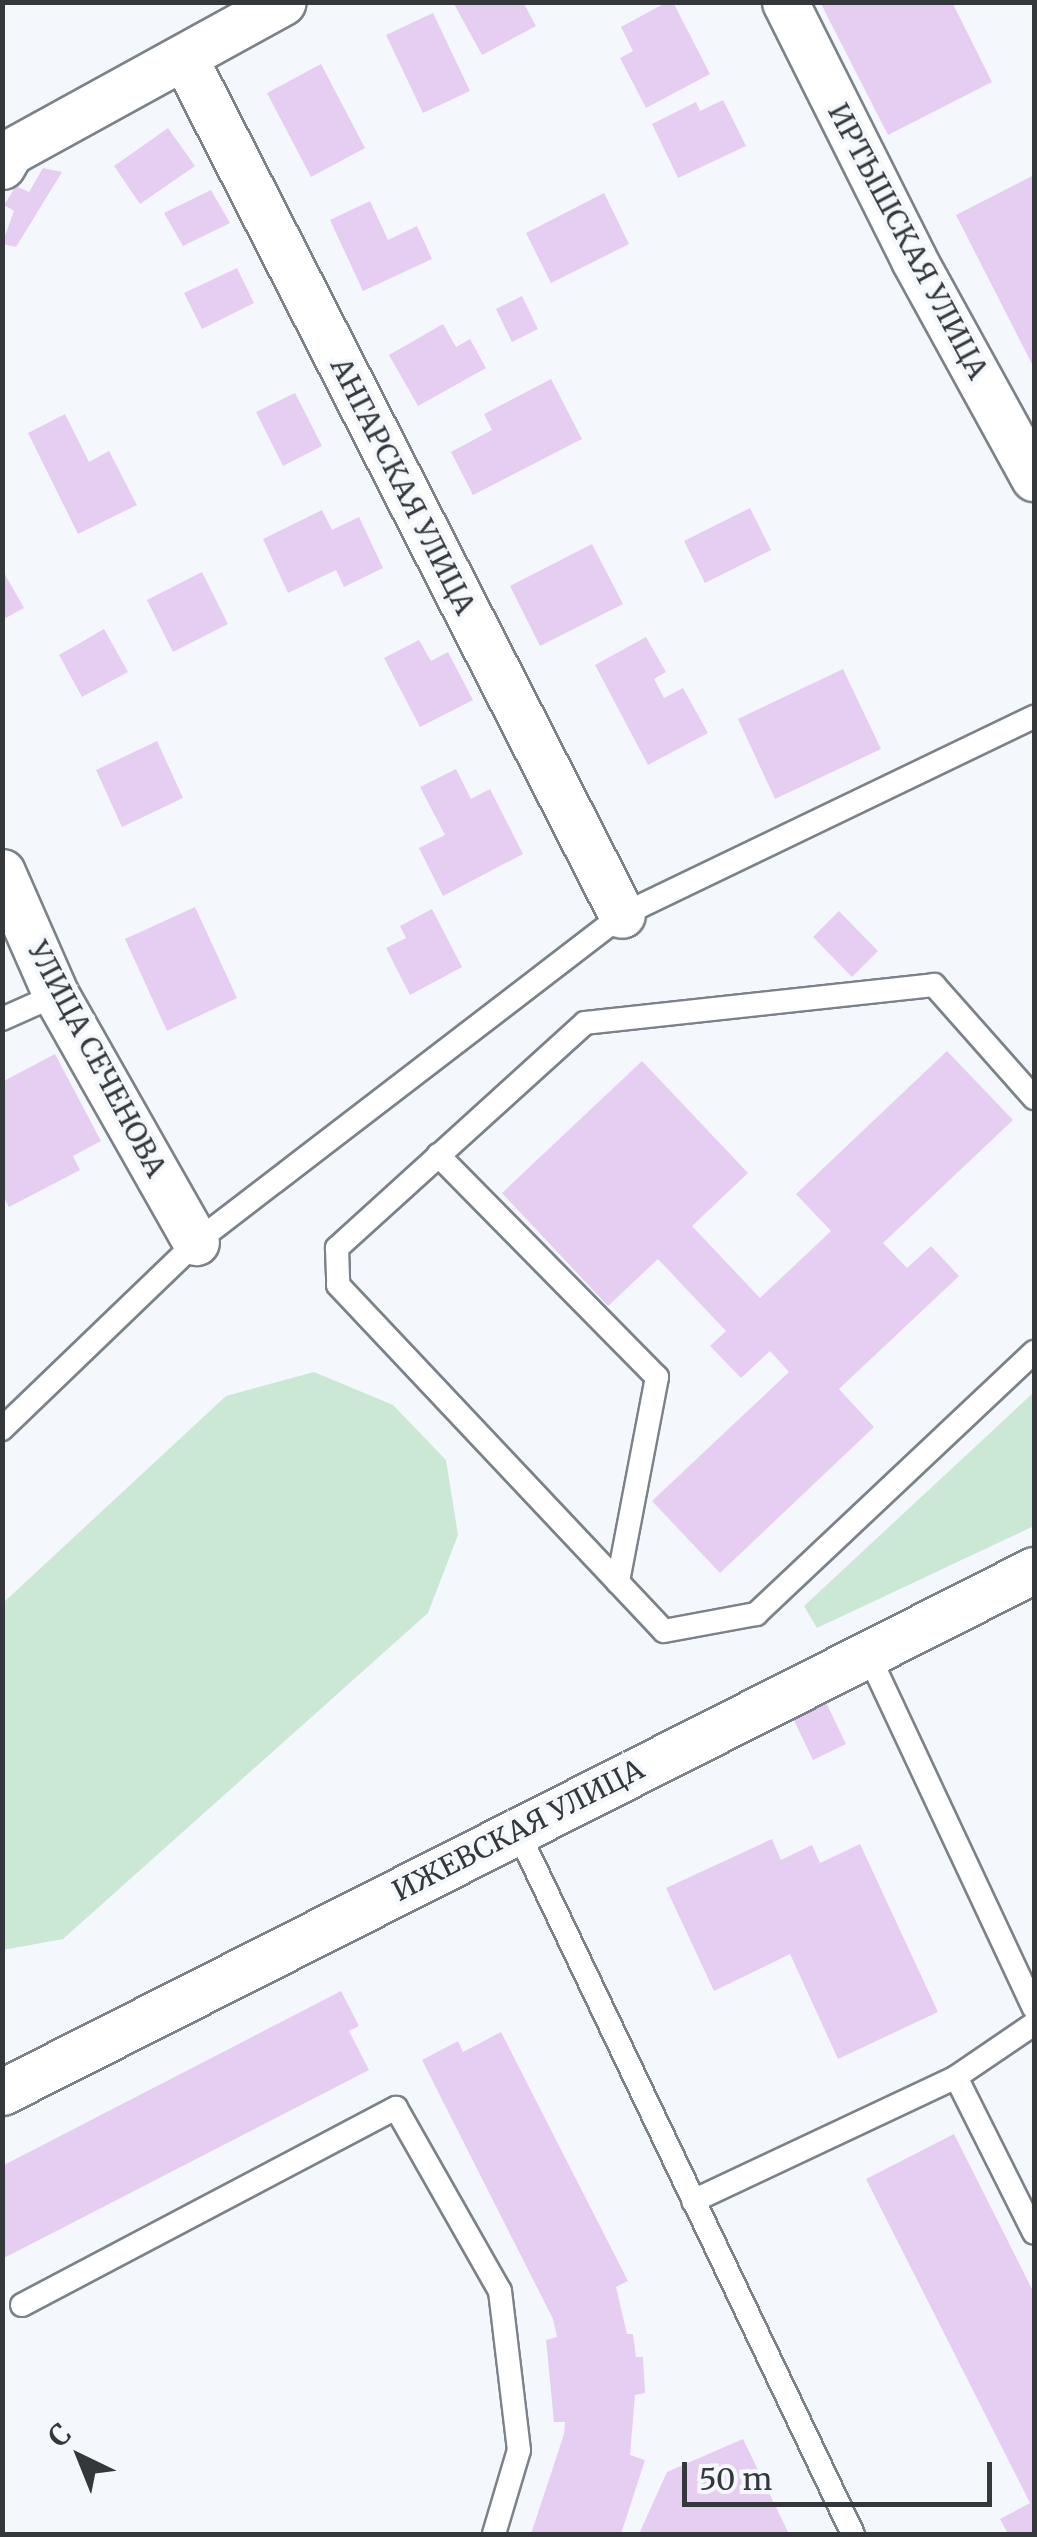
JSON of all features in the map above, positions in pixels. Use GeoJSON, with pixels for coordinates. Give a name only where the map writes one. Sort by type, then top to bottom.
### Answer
{"type":"FeatureCollection","features":[{"type":"Feature","properties":{"kind":"street"},"geometry":{"type":"LineString","coordinates":[[2,166],[10,152],[284,2]]}},
{"type":"Feature","properties":{"kind":"street","name":"ИРТЫШСКАЯ УЛИЦА"},"geometry":{"type":"LineString","coordinates":[[784,2],[914,260],[1034,478]]}},
{"type":"Feature","properties":{"kind":"street","name":"АНГАРСКАЯ УЛИЦА"},"geometry":{"type":"LineString","coordinates":[[184,57],[622,915]]}},
{"type":"Feature","properties":{"kind":"street","name":"УЛИЦА СЕЧЕНОВА"},"geometry":{"type":"LineString","coordinates":[[2,872],[56,995],[196,1242]]}},
{"type":"Feature","properties":{"kind":"street","name":"ИЖЕВСКАЯ УЛИЦА"},"geometry":{"type":"LineString","coordinates":[[2,2092],[1034,1570]]}},
{"type":"Feature","properties":{"kind":"lane"},"geometry":{"type":"LineString","coordinates":[[2,1430],[196,1242],[622,915],[1034,718]]}},
{"type":"Feature","properties":{"kind":"lane"},"geometry":{"type":"LineString","coordinates":[[1034,1098],[934,985],[585,1023],[337,1248],[338,1286],[664,1631],[756,1614],[1034,1352]]}},
{"type":"Feature","properties":{"kind":"lane"},"geometry":{"type":"LineString","coordinates":[[2,1019],[56,995]]}},
{"type":"Feature","properties":{"kind":"lane"},"geometry":{"type":"LineString","coordinates":[[438,1155],[657,1377],[618,1582]]}},
{"type":"Feature","properties":{"kind":"lane"},"geometry":{"type":"LineString","coordinates":[[868,1654],[1034,2008]]}},
{"type":"Feature","properties":{"kind":"lane"},"geometry":{"type":"LineString","coordinates":[[517,1830],[853,2534]]}},
{"type":"Feature","properties":{"kind":"lane"},"geometry":{"type":"LineString","coordinates":[[693,2201],[956,2077],[1034,2024]]}},
{"type":"Feature","properties":{"kind":"lane"},"geometry":{"type":"LineString","coordinates":[[956,2077],[1034,2233]]}},
{"type":"Feature","properties":{"kind":"lane"},"geometry":{"type":"LineString","coordinates":[[22,2305],[396,2108],[500,2291],[520,2450],[494,2534]]}},
{"type":"Feature","properties":{"kind":"green space"},"geometry":{"type":"Polygon","coordinates":[[[314,1372],[393,1405],[446,1460],[458,1535],[428,1613],[63,1939],[3,1950],[3,1603],[226,1396],[314,1372]]]}},
{"type":"Feature","properties":{"kind":"green space"},"geometry":{"type":"Polygon","coordinates":[[[1034,1392],[1034,1526],[817,1628],[804,1606],[1034,1392]]]}},
{"type":"Feature","properties":{"kind":"building"},"geometry":{"type":"Polygon","coordinates":[[[523,2],[536,26],[482,55],[454,4],[523,2]]]}},
{"type":"Feature","properties":{"kind":"building"},"geometry":{"type":"Polygon","coordinates":[[[673,2],[710,74],[646,108],[620,58],[633,51],[621,27],[673,2]]]}},
{"type":"Feature","properties":{"kind":"building"},"geometry":{"type":"Polygon","coordinates":[[[820,2],[952,2],[992,82],[888,135],[820,2]]]}},
{"type":"Feature","properties":{"kind":"building"},"geometry":{"type":"Polygon","coordinates":[[[433,13],[470,91],[423,113],[386,35],[433,13]]]}},
{"type":"Feature","properties":{"kind":"building"},"geometry":{"type":"Polygon","coordinates":[[[321,64],[365,148],[311,177],[267,93],[321,64]]]}},
{"type":"Feature","properties":{"kind":"building"},"geometry":{"type":"Polygon","coordinates":[[[723,100],[746,146],[678,178],[652,124],[696,102],[700,111],[723,100]]]}},
{"type":"Feature","properties":{"kind":"building"},"geometry":{"type":"Polygon","coordinates":[[[168,128],[195,166],[140,204],[114,166],[168,128]]]}},
{"type":"Feature","properties":{"kind":"building"},"geometry":{"type":"Polygon","coordinates":[[[43,168],[62,172],[16,247],[2,244],[14,211],[4,205],[16,186],[29,192],[43,168]]]}},
{"type":"Feature","properties":{"kind":"building"},"geometry":{"type":"Polygon","coordinates":[[[1034,175],[1034,368],[956,215],[1034,175]]]}},
{"type":"Feature","properties":{"kind":"building"},"geometry":{"type":"Polygon","coordinates":[[[211,190],[230,223],[183,246],[164,213],[211,190]]]}},
{"type":"Feature","properties":{"kind":"building"},"geometry":{"type":"Polygon","coordinates":[[[604,193],[629,244],[551,283],[526,233],[604,193]]]}},
{"type":"Feature","properties":{"kind":"building"},"geometry":{"type":"Polygon","coordinates":[[[370,201],[388,240],[417,226],[432,259],[363,291],[330,220],[370,201]]]}},
{"type":"Feature","properties":{"kind":"building"},"geometry":{"type":"Polygon","coordinates":[[[237,268],[254,303],[202,329],[184,293],[237,268]]]}},
{"type":"Feature","properties":{"kind":"building"},"geometry":{"type":"Polygon","coordinates":[[[522,296],[538,329],[512,342],[496,309],[522,296]]]}},
{"type":"Feature","properties":{"kind":"building"},"geometry":{"type":"Polygon","coordinates":[[[443,324],[456,347],[470,339],[486,368],[418,406],[389,355],[443,324]]]}},
{"type":"Feature","properties":{"kind":"building"},"geometry":{"type":"Polygon","coordinates":[[[551,379],[582,439],[473,495],[451,452],[492,430],[484,414],[551,379]]]}},
{"type":"Feature","properties":{"kind":"building"},"geometry":{"type":"Polygon","coordinates":[[[295,393],[322,446],[283,466],[256,412],[295,393]]]}},
{"type":"Feature","properties":{"kind":"building"},"geometry":{"type":"Polygon","coordinates":[[[65,414],[89,462],[109,451],[137,505],[78,534],[28,433],[65,414]]]}},
{"type":"Feature","properties":{"kind":"building"},"geometry":{"type":"Polygon","coordinates":[[[750,508],[771,550],[705,583],[684,541],[750,508]]]}},
{"type":"Feature","properties":{"kind":"building"},"geometry":{"type":"Polygon","coordinates":[[[322,510],[332,530],[359,517],[383,568],[344,587],[336,570],[288,593],[263,539],[322,510]]]}},
{"type":"Feature","properties":{"kind":"building"},"geometry":{"type":"Polygon","coordinates":[[[592,544],[623,604],[540,646],[510,586],[592,544]]]}},
{"type":"Feature","properties":{"kind":"building"},"geometry":{"type":"Polygon","coordinates":[[[2,569],[24,608],[2,620],[2,569]]]}},
{"type":"Feature","properties":{"kind":"building"},"geometry":{"type":"Polygon","coordinates":[[[202,572],[228,624],[173,652],[147,600],[202,572]]]}},
{"type":"Feature","properties":{"kind":"building"},"geometry":{"type":"Polygon","coordinates":[[[104,629],[128,672],[82,697],[59,655],[104,629]]]}},
{"type":"Feature","properties":{"kind":"building"},"geometry":{"type":"Polygon","coordinates":[[[646,637],[666,672],[654,679],[664,698],[683,688],[708,733],[648,765],[595,665],[646,637]]]}},
{"type":"Feature","properties":{"kind":"building"},"geometry":{"type":"Polygon","coordinates":[[[419,640],[431,661],[448,652],[473,700],[420,727],[384,658],[419,640]]]}},
{"type":"Feature","properties":{"kind":"building"},"geometry":{"type":"Polygon","coordinates":[[[843,669],[881,749],[775,799],[738,719],[843,669]]]}},
{"type":"Feature","properties":{"kind":"building"},"geometry":{"type":"Polygon","coordinates":[[[157,741],[183,798],[122,827],[96,770],[157,741]]]}},
{"type":"Feature","properties":{"kind":"building"},"geometry":{"type":"Polygon","coordinates":[[[456,769],[471,799],[490,789],[523,854],[443,896],[419,848],[445,835],[420,787],[456,769]]]}},
{"type":"Feature","properties":{"kind":"building"},"geometry":{"type":"Polygon","coordinates":[[[195,907],[237,998],[167,1031],[125,939],[195,907]]]}},
{"type":"Feature","properties":{"kind":"building"},"geometry":{"type":"Polygon","coordinates":[[[432,909],[462,967],[410,995],[386,948],[406,938],[400,926],[432,909]]]}},
{"type":"Feature","properties":{"kind":"building"},"geometry":{"type":"Polygon","coordinates":[[[839,911],[878,951],[852,977],[813,937],[839,911]]]}},
{"type":"Feature","properties":{"kind":"building"},"geometry":{"type":"Polygon","coordinates":[[[947,1051],[1013,1120],[883,1243],[907,1268],[931,1246],[959,1276],[839,1389],[874,1427],[720,1573],[652,1501],[789,1372],[770,1351],[741,1378],[710,1346],[726,1331],[658,1259],[608,1306],[502,1193],[642,1061],[748,1173],[692,1226],[760,1298],[831,1231],[796,1194],[947,1051]]]}},
{"type":"Feature","properties":{"kind":"building"},"geometry":{"type":"Polygon","coordinates":[[[55,1054],[101,1141],[73,1156],[80,1170],[9,1207],[2,1194],[2,1082],[55,1054]]]}},
{"type":"Feature","properties":{"kind":"building"},"geometry":{"type":"Polygon","coordinates":[[[820,1690],[846,1744],[813,1760],[787,1706],[820,1690]]]}},
{"type":"Feature","properties":{"kind":"building"},"geometry":{"type":"Polygon","coordinates":[[[772,1839],[781,1860],[812,1845],[820,1863],[860,1844],[938,2012],[838,2059],[790,1954],[714,1991],[666,1888],[772,1839]]]}},
{"type":"Feature","properties":{"kind":"building"},"geometry":{"type":"Polygon","coordinates":[[[341,1991],[359,2026],[349,2031],[369,2070],[2,2259],[2,2166],[341,1991]]]}},
{"type":"Feature","properties":{"kind":"building"},"geometry":{"type":"Polygon","coordinates":[[[501,2032],[628,2281],[616,2287],[627,2334],[633,2334],[636,2357],[643,2357],[645,2393],[635,2395],[630,2455],[645,2460],[621,2534],[531,2534],[564,2434],[565,2422],[554,2422],[546,2340],[557,2337],[553,2319],[422,2060],[458,2041],[463,2052],[501,2032]]]}},
{"type":"Feature","properties":{"kind":"building"},"geometry":{"type":"Polygon","coordinates":[[[954,2134],[1034,2293],[1034,2534],[1008,2534],[1000,2519],[1030,2503],[866,2179],[954,2134]]]}},
{"type":"Feature","properties":{"kind":"building"},"geometry":{"type":"Polygon","coordinates":[[[743,2439],[789,2534],[639,2534],[667,2472],[743,2439]]]}}]}
